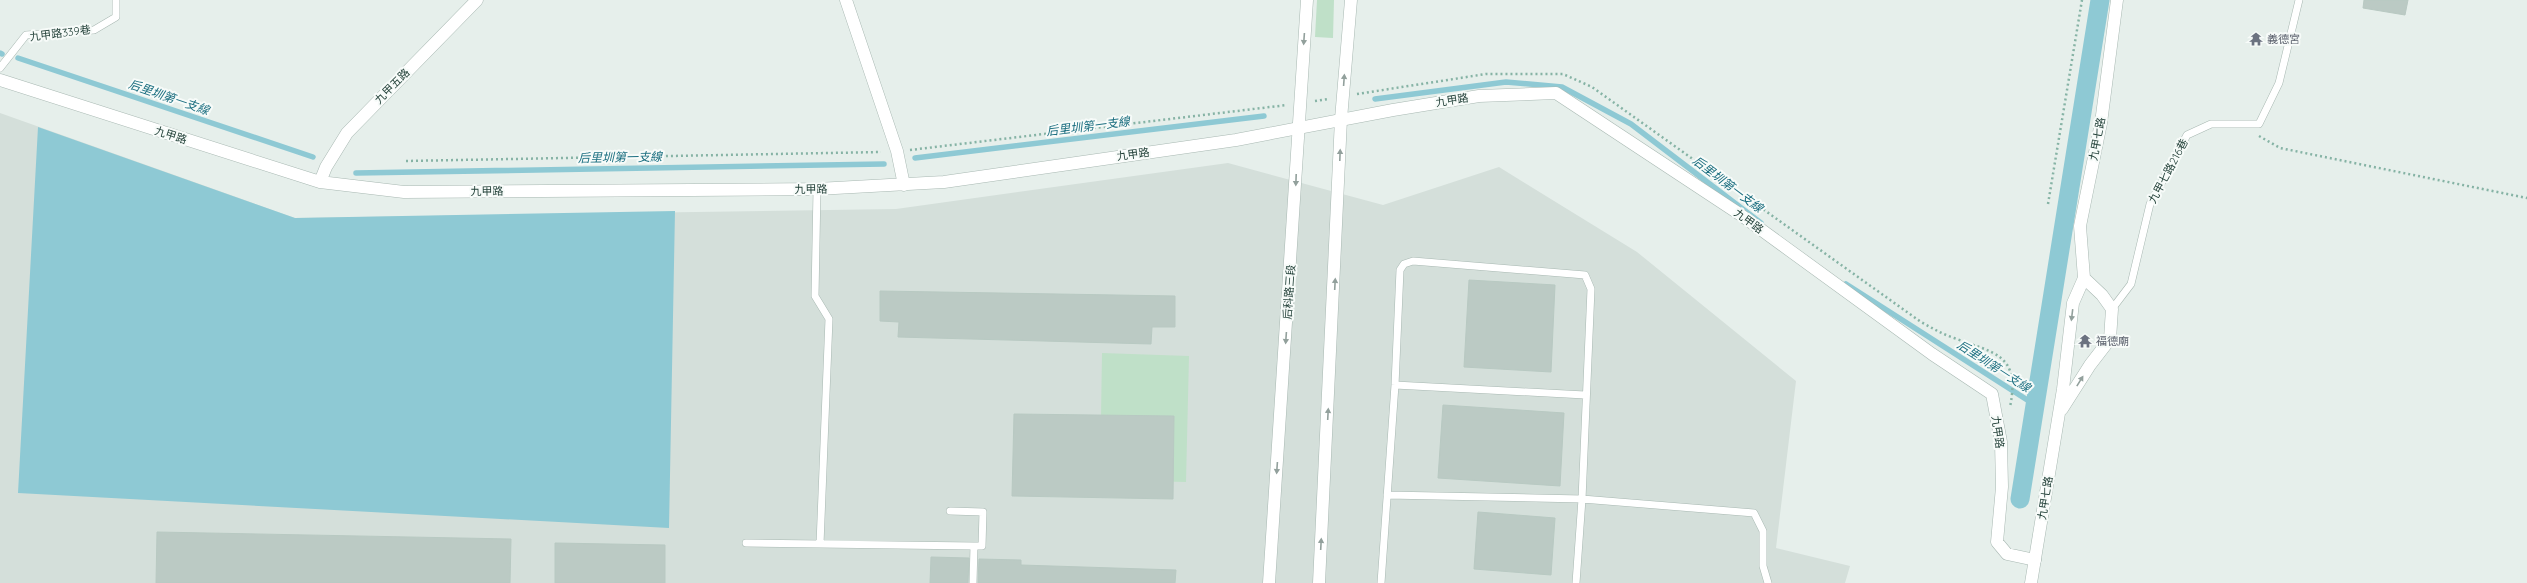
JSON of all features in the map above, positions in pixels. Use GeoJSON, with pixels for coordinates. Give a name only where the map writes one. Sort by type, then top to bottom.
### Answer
{"type":"FeatureCollection","features":[{"type":"Feature","properties":{"kind":"street","name":"九甲五路"},"geometry":{"type":"LineString","coordinates":[[320,182],[326,168],[347,132],[477,0]]}},
{"type":"Feature","properties":{"kind":"street"},"geometry":{"type":"LineString","coordinates":[[846,0],[897,151],[904,185]]}},
{"type":"Feature","properties":{"kind":"street","name":"后科路三段"},"geometry":{"type":"LineString","coordinates":[[1269,583],[1295,207],[1298,127],[1307,0]]}},
{"type":"Feature","properties":{"kind":"street"},"geometry":{"type":"LineString","coordinates":[[1319,583],[1341,119],[1351,0]]}},
{"type":"Feature","properties":{"kind":"street","name":"九甲七路"},"geometry":{"type":"LineString","coordinates":[[2031,583],[2059,414],[2073,304],[2084,278],[2080,226],[2101,123],[2117,0]]}},
{"type":"Feature","properties":{"kind":"street","name":"九甲路"},"geometry":{"type":"LineString","coordinates":[[0,80],[320,182],[404,192],[818,190],[944,182],[1228,141],[1341,119],[1479,96],[1556,93],[1741,215],[1932,354],[1992,394],[2001,442],[2002,487],[1997,542],[2007,554],[2035,560]]}},
{"type":"Feature","properties":{"kind":"street"},"geometry":{"type":"LineString","coordinates":[[2084,278],[2102,295],[2112,310]]}},
{"type":"Feature","properties":{"kind":"street","name":"九甲七路"},"geometry":{"type":"LineString","coordinates":[[2059,414],[2090,365],[2110,339],[2112,310]]}},
{"type":"Feature","properties":{"kind":"lane","name":"九甲路339巷"},"geometry":{"type":"LineString","coordinates":[[0,68],[26,35],[94,30],[116,16],[116,0]]}},
{"type":"Feature","properties":{"kind":"lane","name":"九甲七路216巷"},"geometry":{"type":"LineString","coordinates":[[2112,310],[2130,284],[2150,204],[2187,135],[2211,124],[2259,124],[2278,83],[2299,0]]}},
{"type":"Feature","properties":{"kind":"lane"},"geometry":{"type":"LineString","coordinates":[[818,190],[815,296],[829,319],[820,544]]}},
{"type":"Feature","properties":{"kind":"lane"},"geometry":{"type":"LineString","coordinates":[[1381,583],[1396,385],[1400,270],[1404,264],[1413,261],[1585,275],[1591,289],[1585,395],[1582,499],[1576,583]]}},
{"type":"Feature","properties":{"kind":"lane"},"geometry":{"type":"LineString","coordinates":[[1396,385],[1585,395]]}},
{"type":"Feature","properties":{"kind":"lane"},"geometry":{"type":"LineString","coordinates":[[1387,495],[1582,499],[1754,513],[1763,531],[1763,566],[1768,583]]}},
{"type":"Feature","properties":{"kind":"lane"},"geometry":{"type":"LineString","coordinates":[[746,543],[982,546],[983,512],[950,511]]}},
{"type":"Feature","properties":{"kind":"lane"},"geometry":{"type":"LineString","coordinates":[[972,583],[974,546]]}},
{"type":"Feature","properties":{"kind":"path"},"geometry":{"type":"LineString","coordinates":[[2048,204],[2082,0]]}},
{"type":"Feature","properties":{"kind":"path"},"geometry":{"type":"LineString","coordinates":[[406,161],[897,151],[1300,103],[1486,74],[1563,74],[1592,87],[1921,322],[1954,338],[1982,346],[1996,354],[2010,371],[2012,400],[2009,415]]}},
{"type":"Feature","properties":{"kind":"path"},"geometry":{"type":"LineString","coordinates":[[2240,124],[2280,148],[2527,198]]}},
{"type":"Feature","properties":{"kind":"shaded area"},"geometry":{"type":"Polygon","coordinates":[[[0,113],[295,218],[896,209],[1228,163],[1383,205],[1499,167],[1637,252],[1796,381],[1776,548],[1850,566],[1845,583],[0,583],[0,113]]]}},
{"type":"Feature","properties":{"kind":"green space"},"geometry":{"type":"Polygon","coordinates":[[[1317,0],[1334,0],[1333,38],[1315,37],[1317,0]]]}},
{"type":"Feature","properties":{"kind":"green space"},"geometry":{"type":"Polygon","coordinates":[[[1102,353],[1189,356],[1186,482],[1100,480],[1102,353]]]}},
{"type":"Feature","properties":{"kind":"water"},"geometry":{"type":"Polygon","coordinates":[[[38,127],[295,218],[675,211],[669,528],[18,493],[38,127]]]}},
{"type":"Feature","properties":{"kind":"building"},"geometry":{"type":"Polygon","coordinates":[[[2364,0],[2408,0],[2405,15],[2363,8],[2364,0]]]}},
{"type":"Feature","properties":{"kind":"building"},"geometry":{"type":"Polygon","coordinates":[[[1469,280],[1555,285],[1551,372],[1464,367],[1469,280]]]}},
{"type":"Feature","properties":{"kind":"building"},"geometry":{"type":"Polygon","coordinates":[[[880,291],[1175,296],[1175,327],[1152,327],[1151,344],[898,337],[899,322],[880,321],[880,291]]]}},
{"type":"Feature","properties":{"kind":"building"},"geometry":{"type":"Polygon","coordinates":[[[1443,405],[1564,413],[1560,486],[1438,478],[1443,405]]]}},
{"type":"Feature","properties":{"kind":"building"},"geometry":{"type":"Polygon","coordinates":[[[1014,414],[1174,416],[1173,499],[1012,496],[1014,414]]]}},
{"type":"Feature","properties":{"kind":"building"},"geometry":{"type":"Polygon","coordinates":[[[1478,512],[1555,518],[1551,575],[1474,569],[1478,512]]]}},
{"type":"Feature","properties":{"kind":"building"},"geometry":{"type":"Polygon","coordinates":[[[157,532],[511,539],[510,583],[156,583],[157,532]]]}},
{"type":"Feature","properties":{"kind":"building"},"geometry":{"type":"Polygon","coordinates":[[[555,543],[665,545],[665,583],[555,583],[555,543]]]}},
{"type":"Feature","properties":{"kind":"building"},"geometry":{"type":"Polygon","coordinates":[[[931,557],[969,558],[968,583],[930,583],[931,557]]]}},
{"type":"Feature","properties":{"kind":"building"},"geometry":{"type":"Polygon","coordinates":[[[979,559],[1021,560],[1021,565],[1176,570],[1175,583],[978,583],[979,559]]]}},
{"type":"Feature","properties":{"kind":"waterway"},"geometry":{"type":"LineString","coordinates":[[2020,499],[2100,0]]}},
{"type":"Feature","properties":{"kind":"waterway","name":"后里圳第一支線"},"geometry":{"type":"LineString","coordinates":[[18,58],[313,157]]}},
{"type":"Feature","properties":{"kind":"waterway","name":"后里圳第一支線"},"geometry":{"type":"LineString","coordinates":[[1375,99],[1506,82],[1562,87],[1631,124],[1761,223]]}},
{"type":"Feature","properties":{"kind":"waterway","name":"后里圳第一支線"},"geometry":{"type":"LineString","coordinates":[[915,158],[1264,116]]}},
{"type":"Feature","properties":{"kind":"waterway","name":"后里圳第一支線"},"geometry":{"type":"LineString","coordinates":[[356,173],[884,164]]}},
{"type":"Feature","properties":{"kind":"waterway","name":"后里圳第一支線"},"geometry":{"type":"LineString","coordinates":[[1846,284],[2035,405]]}},
{"type":"Feature","properties":{"kind":"place","name":"義德宮"},"geometry":{"type":"Point","coordinates":[2256,39]}},
{"type":"Feature","properties":{"kind":"place","name":"福德廟"},"geometry":{"type":"Point","coordinates":[2085,341]}}]}
